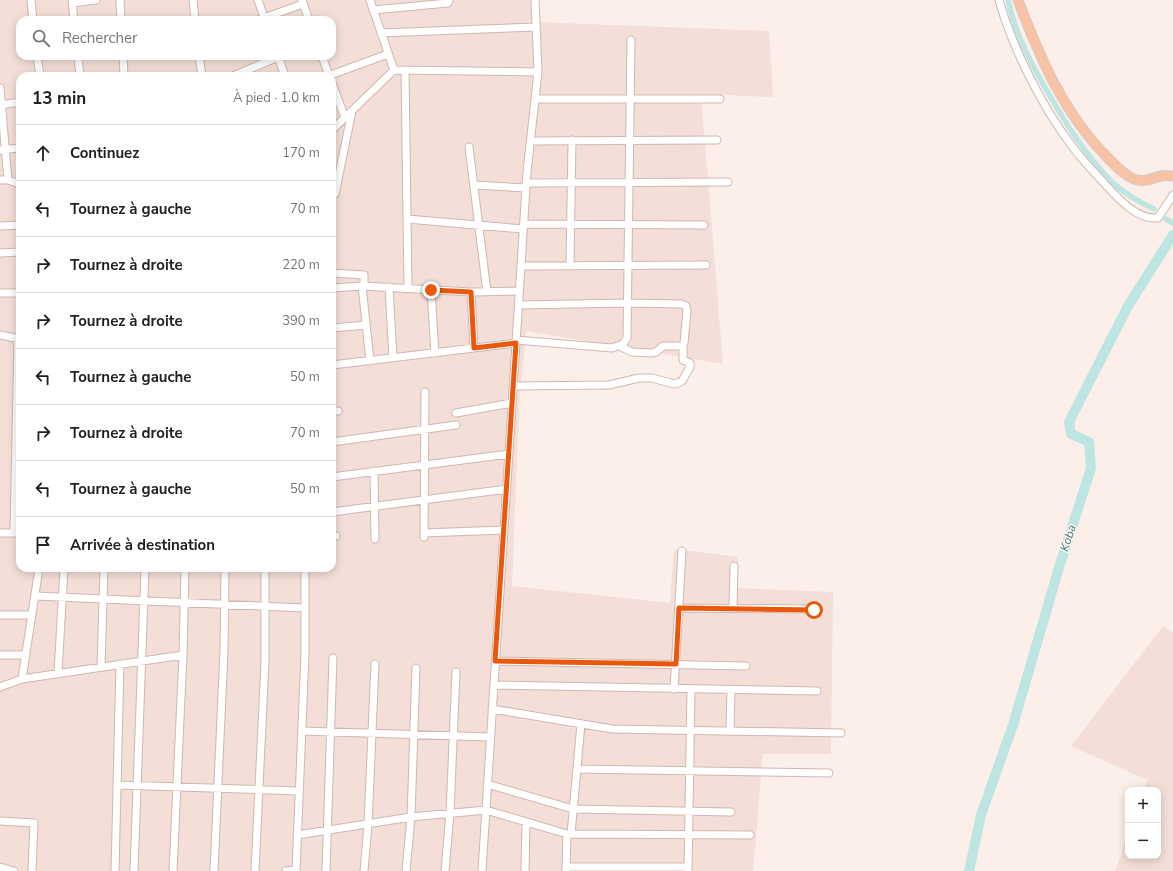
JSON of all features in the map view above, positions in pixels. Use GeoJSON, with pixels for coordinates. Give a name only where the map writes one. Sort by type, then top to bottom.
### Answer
{"type":"FeatureCollection","features":[{"type":"Feature","properties":{"kind":"main road"},"geometry":{"type":"LineString","coordinates":[[1018,0],[1038,51],[1052,81],[1069,111],[1098,148],[1123,173],[1140,181],[1150,180],[1162,175],[1173,176]]}},
{"type":"Feature","properties":{"kind":"street"},"geometry":{"type":"LineString","coordinates":[[31,0],[33,16]]}},
{"type":"Feature","properties":{"kind":"street"},"geometry":{"type":"LineString","coordinates":[[74,16],[72,1],[96,0]]}},
{"type":"Feature","properties":{"kind":"street"},"geometry":{"type":"LineString","coordinates":[[120,0],[121,16]]}},
{"type":"Feature","properties":{"kind":"street"},"geometry":{"type":"LineString","coordinates":[[193,0],[195,16]]}},
{"type":"Feature","properties":{"kind":"street"},"geometry":{"type":"LineString","coordinates":[[258,0],[261,16]]}},
{"type":"Feature","properties":{"kind":"street"},"geometry":{"type":"LineString","coordinates":[[370,0],[394,70]]}},
{"type":"Feature","properties":{"kind":"street"},"geometry":{"type":"LineString","coordinates":[[373,10],[448,3],[449,0]]}},
{"type":"Feature","properties":{"kind":"street"},"geometry":{"type":"LineString","coordinates":[[482,871],[526,186],[538,72],[535,0]]}},
{"type":"Feature","properties":{"kind":"street"},"geometry":{"type":"LineString","coordinates":[[999,0],[1003,14],[1021,56],[1043,102],[1072,147],[1125,205],[1141,214],[1153,219],[1158,218],[1173,195]]}},
{"type":"Feature","properties":{"kind":"street"},"geometry":{"type":"LineString","coordinates":[[269,16],[302,2],[307,16]]}},
{"type":"Feature","properties":{"kind":"street"},"geometry":{"type":"LineString","coordinates":[[381,32],[536,27]]}},
{"type":"Feature","properties":{"kind":"street"},"geometry":{"type":"LineString","coordinates":[[336,365],[516,342],[612,348],[619,346],[628,338],[631,40]]}},
{"type":"Feature","properties":{"kind":"street"},"geometry":{"type":"LineString","coordinates":[[336,73],[388,54]]}},
{"type":"Feature","properties":{"kind":"street"},"geometry":{"type":"LineString","coordinates":[[38,60],[39,72]]}},
{"type":"Feature","properties":{"kind":"street"},"geometry":{"type":"LineString","coordinates":[[78,60],[80,72]]}},
{"type":"Feature","properties":{"kind":"street"},"geometry":{"type":"LineString","coordinates":[[123,60],[124,72]]}},
{"type":"Feature","properties":{"kind":"street"},"geometry":{"type":"LineString","coordinates":[[200,60],[201,72]]}},
{"type":"Feature","properties":{"kind":"street"},"geometry":{"type":"LineString","coordinates":[[242,72],[271,60]]}},
{"type":"Feature","properties":{"kind":"street"},"geometry":{"type":"LineString","coordinates":[[279,60],[284,72]]}},
{"type":"Feature","properties":{"kind":"street"},"geometry":{"type":"LineString","coordinates":[[323,60],[328,72]]}},
{"type":"Feature","properties":{"kind":"street"},"geometry":{"type":"LineString","coordinates":[[336,126],[394,70],[538,72]]}},
{"type":"Feature","properties":{"kind":"street"},"geometry":{"type":"LineString","coordinates":[[405,70],[408,288]]}},
{"type":"Feature","properties":{"kind":"street"},"geometry":{"type":"LineString","coordinates":[[0,88],[3,150],[8,180]]}},
{"type":"Feature","properties":{"kind":"street"},"geometry":{"type":"LineString","coordinates":[[336,95],[344,118]]}},
{"type":"Feature","properties":{"kind":"street"},"geometry":{"type":"LineString","coordinates":[[535,99],[720,99]]}},
{"type":"Feature","properties":{"kind":"street"},"geometry":{"type":"LineString","coordinates":[[1,105],[16,103]]}},
{"type":"Feature","properties":{"kind":"street"},"geometry":{"type":"LineString","coordinates":[[336,189],[352,110]]}},
{"type":"Feature","properties":{"kind":"street"},"geometry":{"type":"LineString","coordinates":[[570,266],[572,140]]}},
{"type":"Feature","properties":{"kind":"street"},"geometry":{"type":"LineString","coordinates":[[531,141],[717,140]]}},
{"type":"Feature","properties":{"kind":"street"},"geometry":{"type":"LineString","coordinates":[[469,147],[486,292]]}},
{"type":"Feature","properties":{"kind":"street"},"geometry":{"type":"LineString","coordinates":[[3,150],[16,148]]}},
{"type":"Feature","properties":{"kind":"street"},"geometry":{"type":"LineString","coordinates":[[0,180],[8,180],[16,183]]}},
{"type":"Feature","properties":{"kind":"street"},"geometry":{"type":"LineString","coordinates":[[474,185],[526,186],[571,183],[728,182]]}},
{"type":"Feature","properties":{"kind":"street"},"geometry":{"type":"LineString","coordinates":[[407,219],[524,227],[571,224],[704,225]]}},
{"type":"Feature","properties":{"kind":"street"},"geometry":{"type":"LineString","coordinates":[[0,226],[16,225]]}},
{"type":"Feature","properties":{"kind":"street"},"geometry":{"type":"LineString","coordinates":[[0,253],[16,252]]}},
{"type":"Feature","properties":{"kind":"street"},"geometry":{"type":"LineString","coordinates":[[521,266],[706,265]]}},
{"type":"Feature","properties":{"kind":"street"},"geometry":{"type":"LineString","coordinates":[[336,273],[364,275],[363,286],[370,361]]}},
{"type":"Feature","properties":{"kind":"street"},"geometry":{"type":"LineString","coordinates":[[336,288],[363,286],[471,292],[519,291]]}},
{"type":"Feature","properties":{"kind":"street"},"geometry":{"type":"LineString","coordinates":[[389,287],[393,358]]}},
{"type":"Feature","properties":{"kind":"street"},"geometry":{"type":"LineString","coordinates":[[431,290],[435,353]]}},
{"type":"Feature","properties":{"kind":"street"},"geometry":{"type":"LineString","coordinates":[[471,292],[474,348]]}},
{"type":"Feature","properties":{"kind":"street"},"geometry":{"type":"LineString","coordinates":[[0,293],[16,293]]}},
{"type":"Feature","properties":{"kind":"street"},"geometry":{"type":"LineString","coordinates":[[513,386],[609,385],[639,378],[652,378],[674,384],[682,381],[690,366],[690,363],[683,360],[687,311],[684,304],[519,304]]}},
{"type":"Feature","properties":{"kind":"street"},"geometry":{"type":"LineString","coordinates":[[336,328],[366,325]]}},
{"type":"Feature","properties":{"kind":"street"},"geometry":{"type":"LineString","coordinates":[[0,334],[16,337]]}},
{"type":"Feature","properties":{"kind":"street"},"geometry":{"type":"LineString","coordinates":[[619,346],[632,352],[651,353],[656,352],[663,346],[683,346]]}},
{"type":"Feature","properties":{"kind":"street"},"geometry":{"type":"LineString","coordinates":[[425,392],[424,535],[504,530]]}},
{"type":"Feature","properties":{"kind":"street"},"geometry":{"type":"LineString","coordinates":[[456,413],[512,403]]}},
{"type":"Feature","properties":{"kind":"street"},"geometry":{"type":"LineString","coordinates":[[336,441],[456,425]]}},
{"type":"Feature","properties":{"kind":"street"},"geometry":{"type":"LineString","coordinates":[[336,476],[509,454]]}},
{"type":"Feature","properties":{"kind":"street"},"geometry":{"type":"LineString","coordinates":[[374,471],[375,539]]}},
{"type":"Feature","properties":{"kind":"street"},"geometry":{"type":"LineString","coordinates":[[336,511],[507,489]]}},
{"type":"Feature","properties":{"kind":"street"},"geometry":{"type":"LineString","coordinates":[[0,533],[16,533]]}},
{"type":"Feature","properties":{"kind":"street"},"geometry":{"type":"LineString","coordinates":[[674,688],[682,551]]}},
{"type":"Feature","properties":{"kind":"street"},"geometry":{"type":"LineString","coordinates":[[733,608],[734,566]]}},
{"type":"Feature","properties":{"kind":"street"},"geometry":{"type":"LineString","coordinates":[[22,679],[38,572]]}},
{"type":"Feature","properties":{"kind":"street"},"geometry":{"type":"LineString","coordinates":[[58,673],[64,572]]}},
{"type":"Feature","properties":{"kind":"street"},"geometry":{"type":"LineString","coordinates":[[100,667],[104,572]]}},
{"type":"Feature","properties":{"kind":"street"},"geometry":{"type":"LineString","coordinates":[[134,871],[145,572]]}},
{"type":"Feature","properties":{"kind":"street"},"geometry":{"type":"LineString","coordinates":[[173,871],[186,572]]}},
{"type":"Feature","properties":{"kind":"street"},"geometry":{"type":"LineString","coordinates":[[214,871],[224,651],[225,572]]}},
{"type":"Feature","properties":{"kind":"street"},"geometry":{"type":"LineString","coordinates":[[255,871],[264,662],[265,572]]}},
{"type":"Feature","properties":{"kind":"street"},"geometry":{"type":"LineString","coordinates":[[286,871],[296,870],[305,654],[305,572]]}},
{"type":"Feature","properties":{"kind":"street"},"geometry":{"type":"LineString","coordinates":[[35,596],[305,608]]}},
{"type":"Feature","properties":{"kind":"street"},"geometry":{"type":"LineString","coordinates":[[679,608],[814,610]]}},
{"type":"Feature","properties":{"kind":"street"},"geometry":{"type":"LineString","coordinates":[[0,615],[32,614]]}},
{"type":"Feature","properties":{"kind":"street"},"geometry":{"type":"LineString","coordinates":[[0,655],[26,655]]}},
{"type":"Feature","properties":{"kind":"street"},"geometry":{"type":"LineString","coordinates":[[0,688],[22,679],[183,655]]}},
{"type":"Feature","properties":{"kind":"street"},"geometry":{"type":"LineString","coordinates":[[326,871],[333,658]]}},
{"type":"Feature","properties":{"kind":"street"},"geometry":{"type":"LineString","coordinates":[[495,661],[746,666]]}},
{"type":"Feature","properties":{"kind":"street"},"geometry":{"type":"LineString","coordinates":[[115,871],[120,664]]}},
{"type":"Feature","properties":{"kind":"street"},"geometry":{"type":"LineString","coordinates":[[364,871],[368,824],[375,664]]}},
{"type":"Feature","properties":{"kind":"street"},"geometry":{"type":"LineString","coordinates":[[406,871],[411,817],[416,668]]}},
{"type":"Feature","properties":{"kind":"street"},"geometry":{"type":"LineString","coordinates":[[444,871],[450,813],[456,672]]}},
{"type":"Feature","properties":{"kind":"street"},"geometry":{"type":"LineString","coordinates":[[494,685],[817,691]]}},
{"type":"Feature","properties":{"kind":"street"},"geometry":{"type":"LineString","coordinates":[[581,724],[566,869],[688,869],[691,689]]}},
{"type":"Feature","properties":{"kind":"street"},"geometry":{"type":"LineString","coordinates":[[730,731],[731,690]]}},
{"type":"Feature","properties":{"kind":"street"},"geometry":{"type":"LineString","coordinates":[[492,709],[612,729],[841,733]]}},
{"type":"Feature","properties":{"kind":"street"},"geometry":{"type":"LineString","coordinates":[[302,731],[490,737]]}},
{"type":"Feature","properties":{"kind":"street"},"geometry":{"type":"LineString","coordinates":[[577,769],[829,773]]}},
{"type":"Feature","properties":{"kind":"street"},"geometry":{"type":"LineString","coordinates":[[487,784],[573,809],[731,812]]}},
{"type":"Feature","properties":{"kind":"street"},"geometry":{"type":"LineString","coordinates":[[117,785],[299,791]]}},
{"type":"Feature","properties":{"kind":"street"},"geometry":{"type":"LineString","coordinates":[[297,835],[411,817],[486,810],[569,834],[750,835]]}},
{"type":"Feature","properties":{"kind":"street"},"geometry":{"type":"LineString","coordinates":[[0,821],[34,823],[32,871]]}},
{"type":"Feature","properties":{"kind":"street"},"geometry":{"type":"LineString","coordinates":[[525,871],[526,822]]}},
{"type":"Feature","properties":{"kind":"street"},"geometry":{"type":"LineString","coordinates":[[0,867],[14,871]]}},
{"type":"Feature","properties":{"kind":"shaded area"},"geometry":{"type":"Polygon","coordinates":[[[0,0],[536,0],[535,22],[769,31],[773,97],[701,94],[723,364],[526,331],[519,408],[512,586],[670,603],[674,549],[738,557],[737,588],[833,592],[831,754],[763,754],[753,871],[0,871],[0,0]]]}},
{"type":"Feature","properties":{"kind":"shaded area"},"geometry":{"type":"Polygon","coordinates":[[[1163,626],[1173,633],[1173,871],[1115,871],[1125,843],[1125,859],[1161,859],[1161,787],[1145,787],[1147,780],[1071,746],[1163,626]]]}},
{"type":"Feature","properties":{"kind":"waterway"},"geometry":{"type":"LineString","coordinates":[[1008,0],[1018,33],[1037,74],[1066,123],[1083,148],[1113,183],[1133,198],[1154,209]]}},
{"type":"Feature","properties":{"kind":"waterway"},"geometry":{"type":"LineString","coordinates":[[1166,219],[1173,223]]}},
{"type":"Feature","properties":{"kind":"waterway","name":"Koba"},"geometry":{"type":"LineString","coordinates":[[969,871],[981,815],[1013,725],[1058,571],[1091,468],[1089,442],[1071,434],[1069,422],[1128,306],[1173,235]]}},
{"type":"Feature","properties":{"kind":"route"},"geometry":{"type":"LineString","coordinates":[[431,290],[471,292],[474,348],[516,343],[495,661],[676,664],[679,608],[814,610]]}}]}
